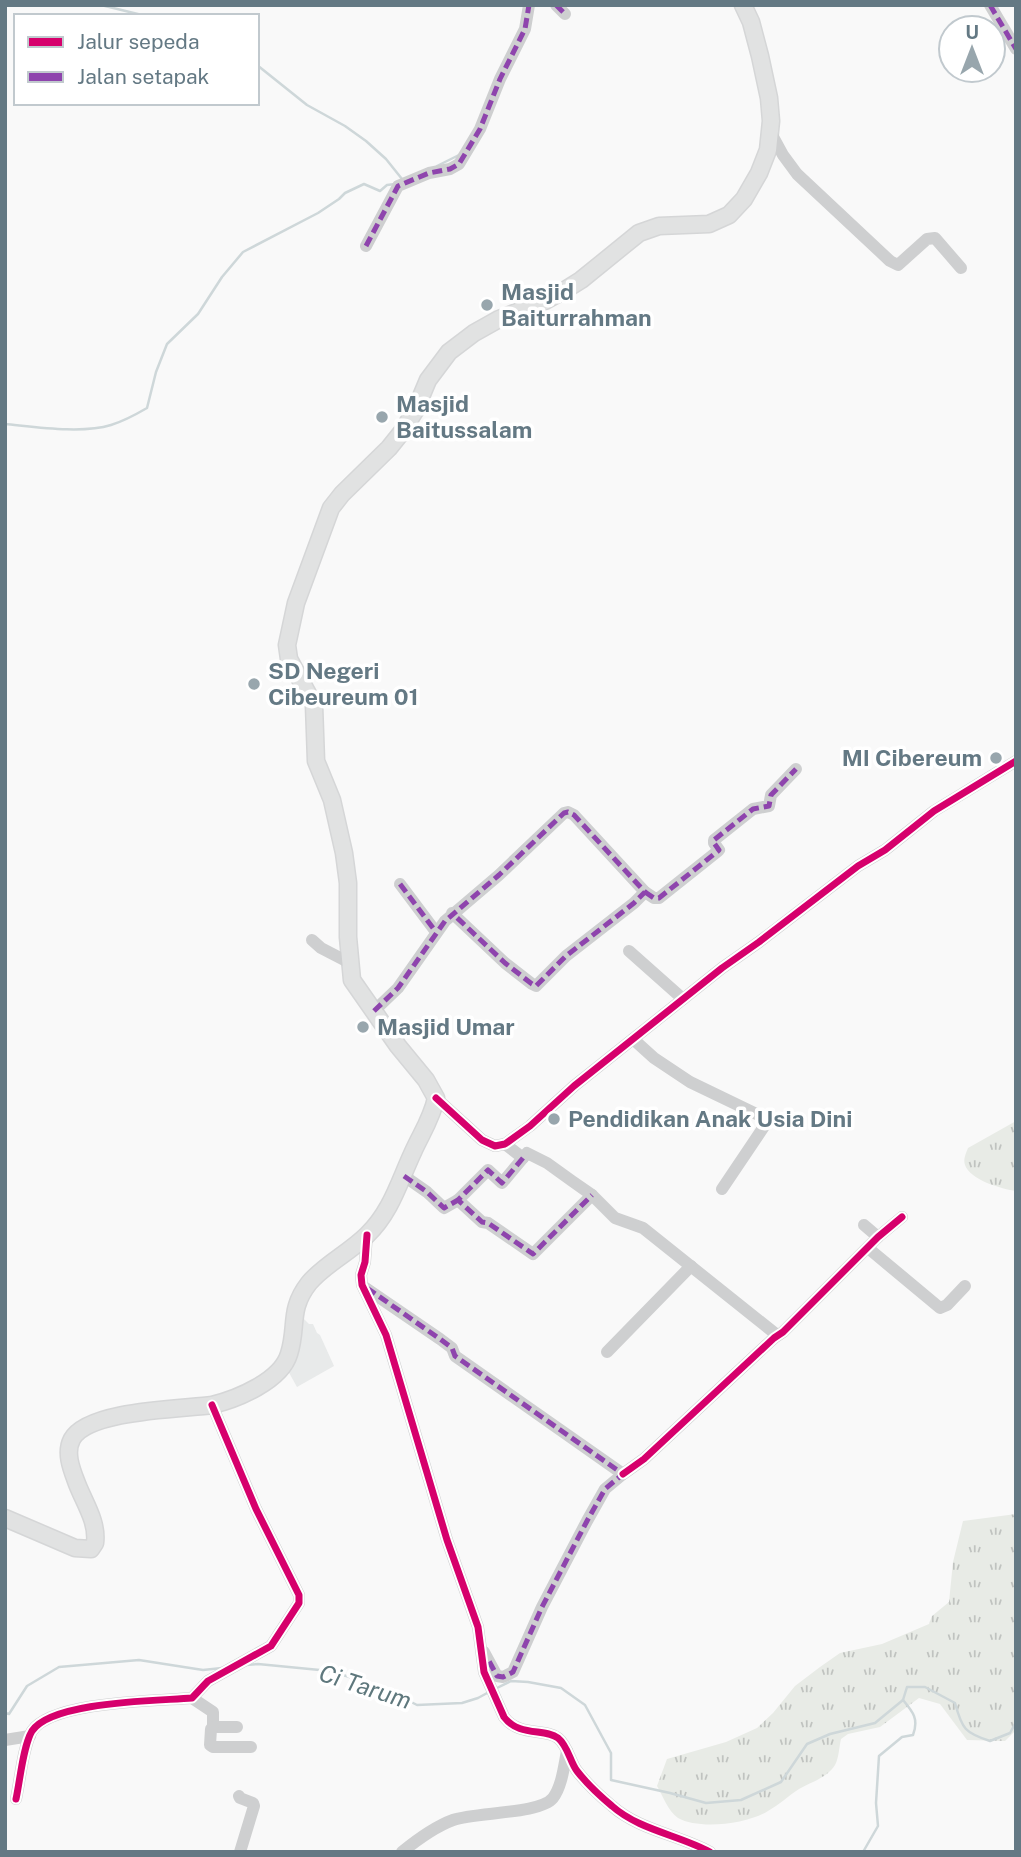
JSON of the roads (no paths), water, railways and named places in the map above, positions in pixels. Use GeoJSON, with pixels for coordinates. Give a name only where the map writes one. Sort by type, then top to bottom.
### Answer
{"type":"FeatureCollection","features":[{"type":"Feature","properties":{"kind":"main road"},"geometry":{"type":"LineString","coordinates":[[5,1518],[75,1548],[91,1549],[95,1543],[94,1525],[69,1456],[72,1439],[78,1430],[88,1424],[131,1413],[212,1405],[233,1399],[264,1384],[285,1363],[291,1343],[296,1306],[308,1285],[323,1269],[356,1245],[383,1217],[404,1176],[431,1117],[436,1098],[426,1080],[398,1046],[352,980],[348,883],[344,853],[331,800],[316,761],[314,705],[289,659],[287,645],[296,603],[331,508],[395,441],[415,411],[434,370],[449,352],[499,319],[545,301],[581,280],[639,233],[659,226],[709,224],[729,215],[744,199],[759,173],[771,133],[769,98],[751,22],[743,5]]}},
{"type":"Feature","properties":{"kind":"street"},"geometry":{"type":"LineString","coordinates":[[366,246],[398,186],[459,164],[480,129],[500,79],[525,29],[529,5]]}},
{"type":"Feature","properties":{"kind":"street"},"geometry":{"type":"LineString","coordinates":[[990,5],[1016,49]]}},
{"type":"Feature","properties":{"kind":"street"},"geometry":{"type":"LineString","coordinates":[[771,133],[797,174],[890,261],[898,265],[927,239],[935,238],[961,268]]}},
{"type":"Feature","properties":{"kind":"street"},"geometry":{"type":"LineString","coordinates":[[436,1098],[482,1140],[495,1146],[505,1144],[722,968],[832,885],[884,850],[934,811],[1016,761]]}},
{"type":"Feature","properties":{"kind":"street"},"geometry":{"type":"LineString","coordinates":[[374,1011],[398,988],[452,913],[499,875],[564,813],[574,815],[645,892],[659,898],[719,850],[714,840],[753,809],[769,806],[771,795],[796,769]]}},
{"type":"Feature","properties":{"kind":"street"},"geometry":{"type":"LineString","coordinates":[[400,884],[436,932]]}},
{"type":"Feature","properties":{"kind":"street"},"geometry":{"type":"LineString","coordinates":[[452,913],[505,963],[537,986],[566,956],[645,892]]}},
{"type":"Feature","properties":{"kind":"street"},"geometry":{"type":"LineString","coordinates":[[312,940],[321,948],[350,963]]}},
{"type":"Feature","properties":{"kind":"street"},"geometry":{"type":"LineString","coordinates":[[629,951],[683,999]]}},
{"type":"Feature","properties":{"kind":"street"},"geometry":{"type":"LineString","coordinates":[[633,1039],[654,1058],[690,1082],[767,1119],[722,1189]]}},
{"type":"Feature","properties":{"kind":"street"},"geometry":{"type":"LineString","coordinates":[[505,1144],[523,1158]]}},
{"type":"Feature","properties":{"kind":"street"},"geometry":{"type":"LineString","coordinates":[[404,1176],[444,1208],[458,1200],[488,1170],[502,1183],[527,1153],[530,1153],[592,1195],[615,1218],[643,1228],[777,1335]]}},
{"type":"Feature","properties":{"kind":"street"},"geometry":{"type":"LineString","coordinates":[[458,1200],[482,1222],[488,1223],[533,1254],[592,1195]]}},
{"type":"Feature","properties":{"kind":"street"},"geometry":{"type":"LineString","coordinates":[[481,1646],[497,1676],[503,1677],[513,1672],[542,1607],[605,1489],[644,1460],[783,1332],[878,1237],[902,1217]]}},
{"type":"Feature","properties":{"kind":"street"},"geometry":{"type":"LineString","coordinates":[[864,1226],[878,1237]]}},
{"type":"Feature","properties":{"kind":"street"},"geometry":{"type":"LineString","coordinates":[[367,1235],[362,1285],[386,1335],[447,1540],[478,1627],[484,1672],[500,1709],[508,1722],[561,1740],[577,1770],[615,1809],[629,1818],[710,1852]]}},
{"type":"Feature","properties":{"kind":"street"},"geometry":{"type":"LineString","coordinates":[[868,1248],[940,1308],[947,1305],[965,1286]]}},
{"type":"Feature","properties":{"kind":"street"},"geometry":{"type":"LineString","coordinates":[[607,1352],[691,1266]]}},
{"type":"Feature","properties":{"kind":"street"},"geometry":{"type":"LineString","coordinates":[[362,1285],[446,1343],[455,1356],[623,1474]]}},
{"type":"Feature","properties":{"kind":"street"},"geometry":{"type":"LineString","coordinates":[[192,1698],[208,1681],[271,1646],[299,1603],[299,1595],[256,1509],[212,1405]]}},
{"type":"Feature","properties":{"kind":"street"},"geometry":{"type":"LineString","coordinates":[[16,1799],[34,1728],[53,1716],[86,1707],[192,1698],[211,1710],[213,1727],[210,1745],[251,1747]]}},
{"type":"Feature","properties":{"kind":"street"},"geometry":{"type":"LineString","coordinates":[[213,1727],[237,1727]]}},
{"type":"Feature","properties":{"kind":"street"},"geometry":{"type":"LineString","coordinates":[[5,1740],[30,1736]]}},
{"type":"Feature","properties":{"kind":"street"},"geometry":{"type":"LineString","coordinates":[[402,1852],[433,1829],[454,1819],[477,1814],[527,1810],[548,1802],[554,1797],[567,1751]]}},
{"type":"Feature","properties":{"kind":"street"},"geometry":{"type":"LineString","coordinates":[[239,1796],[254,1806],[240,1852]]}},
{"type":"Feature","properties":{"kind":"waterway"},"geometry":{"type":"LineString","coordinates":[[101,5],[138,14]]}},
{"type":"Feature","properties":{"kind":"waterway"},"geometry":{"type":"LineString","coordinates":[[259,67],[307,105],[366,141],[386,159],[402,179]]}},
{"type":"Feature","properties":{"kind":"waterway"},"geometry":{"type":"LineString","coordinates":[[437,166],[459,155]]}},
{"type":"Feature","properties":{"kind":"waterway"},"geometry":{"type":"LineString","coordinates":[[5,424],[59,429],[99,428],[120,422],[147,408],[156,372],[167,344],[198,314],[222,277],[243,252],[318,213],[345,193],[364,184],[380,191],[387,185],[395,184]]}},
{"type":"Feature","properties":{"kind":"waterway","name":"Ci Tarum"},"geometry":{"type":"LineString","coordinates":[[5,1713],[9,1714],[27,1686],[59,1667],[139,1660],[203,1670],[222,1668]]}},
{"type":"Feature","properties":{"kind":"waterway","name":"Ci Tarum"},"geometry":{"type":"LineString","coordinates":[[246,1665],[330,1671],[382,1687],[417,1705],[462,1703],[489,1692]]}},
{"type":"Feature","properties":{"kind":"waterway","name":"Ci Tarum"},"geometry":{"type":"LineString","coordinates":[[495,1689],[511,1681],[561,1688],[585,1705],[611,1753],[611,1780],[706,1803],[741,1800],[781,1782],[807,1744],[830,1734],[875,1723],[903,1700],[907,1687],[925,1687],[955,1703],[966,1729],[990,1741],[1010,1733],[1016,1722]]}},
{"type":"Feature","properties":{"kind":"waterway"},"geometry":{"type":"LineString","coordinates":[[863,1852],[878,1826],[876,1803],[879,1756],[902,1737],[913,1735],[915,1729],[914,1716],[903,1700]]}},
{"type":"Feature","properties":{"kind":"place","name":"Masjid Baiturrahman"},"geometry":{"type":"Point","coordinates":[487,305]}},
{"type":"Feature","properties":{"kind":"place","name":"Masjid Baitussalam"},"geometry":{"type":"Point","coordinates":[382,417]}},
{"type":"Feature","properties":{"kind":"place","name":"SD Negeri Cibeureum 01"},"geometry":{"type":"Point","coordinates":[254,684]}},
{"type":"Feature","properties":{"kind":"place","name":"MI Cibereum"},"geometry":{"type":"Point","coordinates":[996,758]}},
{"type":"Feature","properties":{"kind":"place","name":"Masjid Umar"},"geometry":{"type":"Point","coordinates":[363,1027]}},
{"type":"Feature","properties":{"kind":"place","name":"Pendidikan Anak Usia Dini"},"geometry":{"type":"Point","coordinates":[554,1119]}}]}
